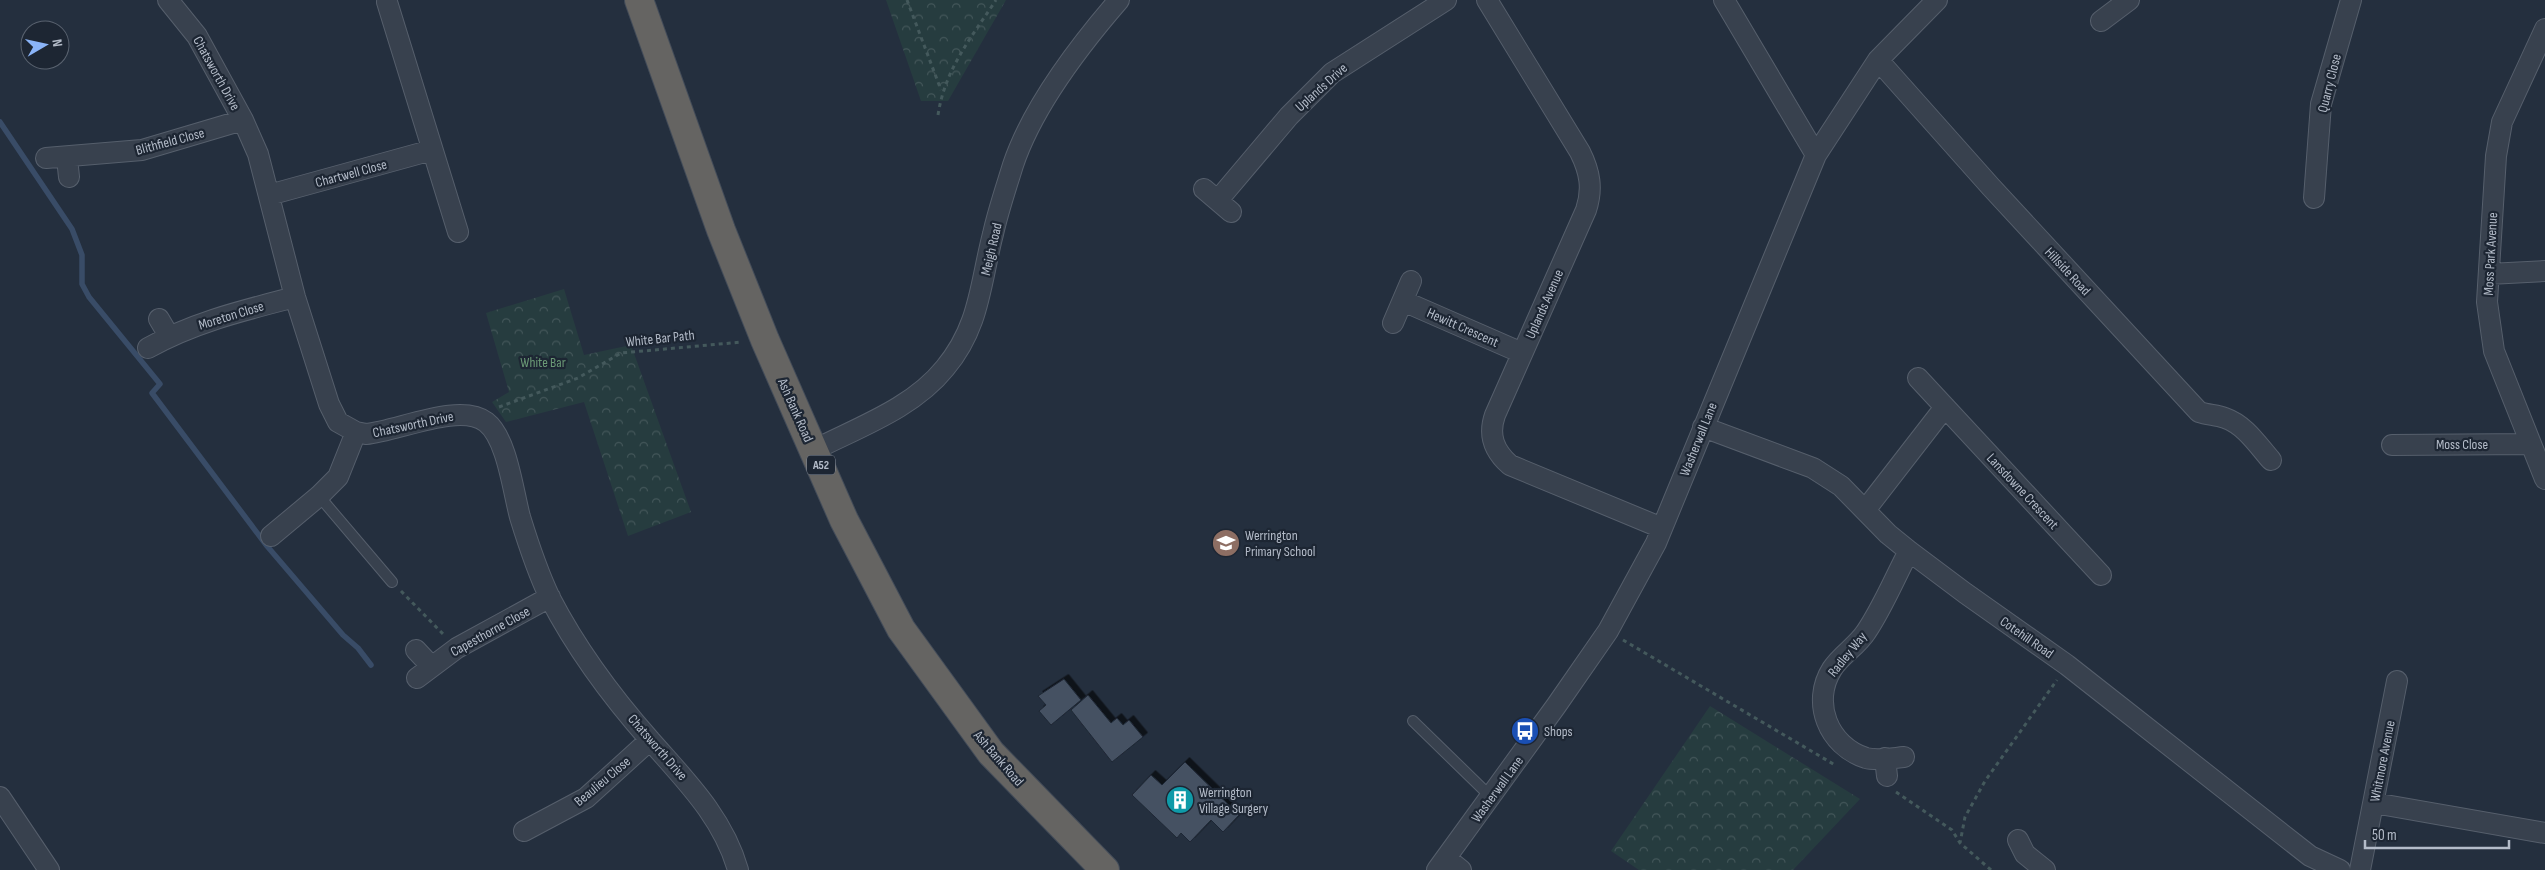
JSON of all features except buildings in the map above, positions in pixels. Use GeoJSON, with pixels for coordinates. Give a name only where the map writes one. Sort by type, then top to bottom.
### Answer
{"type":"FeatureCollection","features":[{"type":"Feature","properties":{"kind":"highway","name":"Ash Bank Road"},"geometry":{"type":"LineString","coordinates":[[639,0],[721,230],[765,340],[844,520],[901,629],[991,753],[1105,870]]}},
{"type":"Feature","properties":{"kind":"street","name":"Chatsworth Drive"},"geometry":{"type":"LineString","coordinates":[[168,0],[197,36],[243,120],[258,154],[295,297],[329,404],[338,422],[356,432],[375,433],[453,414],[470,414],[485,421],[492,427],[501,443],[521,518],[550,597],[598,678],[715,816],[738,870]]}},
{"type":"Feature","properties":{"kind":"street","name":"Meigh Road"},"geometry":{"type":"LineString","coordinates":[[814,450],[893,410],[922,390],[945,369],[964,342],[979,303],[992,234],[1018,154],[1043,105],[1067,66],[1119,0]]}},
{"type":"Feature","properties":{"kind":"street","name":"Uplands Drive"},"geometry":{"type":"LineString","coordinates":[[1218,200],[1289,116],[1332,73],[1446,0]]}},
{"type":"Feature","properties":{"kind":"street","name":"Uplands Avenue"},"geometry":{"type":"LineString","coordinates":[[1487,0],[1580,152],[1589,175],[1591,187],[1586,210],[1492,423],[1493,440],[1502,458],[1524,473],[1662,528]]}},
{"type":"Feature","properties":{"kind":"street"},"geometry":{"type":"LineString","coordinates":[[1724,0],[1816,155]]}},
{"type":"Feature","properties":{"kind":"street","name":"Washerwall Lane"},"geometry":{"type":"LineString","coordinates":[[1448,866],[1491,797],[1608,631],[1662,528],[1816,155],[1878,60],[1937,0]]}},
{"type":"Feature","properties":{"kind":"street"},"geometry":{"type":"LineString","coordinates":[[2101,21],[2129,0]]}},
{"type":"Feature","properties":{"kind":"street","name":"Quarry Close"},"geometry":{"type":"LineString","coordinates":[[2314,198],[2321,104],[2351,0]]}},
{"type":"Feature","properties":{"kind":"street"},"geometry":{"type":"LineString","coordinates":[[388,2],[458,232]]}},
{"type":"Feature","properties":{"kind":"street","name":"Moss Park Avenue"},"geometry":{"type":"LineString","coordinates":[[2544,473],[2494,351],[2487,302],[2496,156],[2502,122],[2545,29]]}},
{"type":"Feature","properties":{"kind":"street","name":"Hillside Road"},"geometry":{"type":"LineString","coordinates":[[1878,60],[2004,202],[2199,412],[2210,416],[2223,417],[2239,424],[2271,460]]}},
{"type":"Feature","properties":{"kind":"street","name":"Blithfield Close"},"geometry":{"type":"LineString","coordinates":[[46,158],[68,168],[142,150],[243,120]]}},
{"type":"Feature","properties":{"kind":"street","name":"Chartwell Close"},"geometry":{"type":"LineString","coordinates":[[269,195],[432,150]]}},
{"type":"Feature","properties":{"kind":"street"},"geometry":{"type":"LineString","coordinates":[[2489,274],[2545,271]]}},
{"type":"Feature","properties":{"kind":"street"},"geometry":{"type":"LineString","coordinates":[[1393,323],[1411,281]]}},
{"type":"Feature","properties":{"kind":"street","name":"Moreton Close"},"geometry":{"type":"LineString","coordinates":[[148,348],[164,328],[295,297]]}},
{"type":"Feature","properties":{"kind":"street","name":"Hewitt Crescent"},"geometry":{"type":"LineString","coordinates":[[1403,301],[1522,353]]}},
{"type":"Feature","properties":{"kind":"street","name":"Lansdowne Crescent"},"geometry":{"type":"LineString","coordinates":[[1918,378],[2101,575]]}},
{"type":"Feature","properties":{"kind":"street"},"geometry":{"type":"LineString","coordinates":[[1866,509],[1945,407]]}},
{"type":"Feature","properties":{"kind":"street","name":"Cotehill Road"},"geometry":{"type":"LineString","coordinates":[[1703,427],[1813,468],[1841,486],[1866,509],[1888,534],[1964,593],[2067,665],[2310,856],[2340,870]]}},
{"type":"Feature","properties":{"kind":"street"},"geometry":{"type":"LineString","coordinates":[[271,536],[284,514],[319,496],[338,477],[356,432]]}},
{"type":"Feature","properties":{"kind":"street","name":"Moss Close"},"geometry":{"type":"LineString","coordinates":[[2392,445],[2531,444]]}},
{"type":"Feature","properties":{"kind":"street","name":"Radley Way"},"geometry":{"type":"LineString","coordinates":[[1892,770],[1842,744],[1827,724],[1822,703],[1823,693],[1832,669],[1866,632],[1909,550]]}},
{"type":"Feature","properties":{"kind":"street","name":"Capesthorne Close"},"geometry":{"type":"LineString","coordinates":[[416,650],[424,672],[457,648],[550,597]]}},
{"type":"Feature","properties":{"kind":"street","name":"Whitmore Avenue"},"geometry":{"type":"LineString","coordinates":[[2360,870],[2397,681]]}},
{"type":"Feature","properties":{"kind":"street","name":"Beaulieu Close"},"geometry":{"type":"LineString","coordinates":[[524,831],[586,798],[650,740]]}},
{"type":"Feature","properties":{"kind":"street"},"geometry":{"type":"LineString","coordinates":[[0,797],[49,870]]}},
{"type":"Feature","properties":{"kind":"street"},"geometry":{"type":"LineString","coordinates":[[2374,803],[2545,833]]}},
{"type":"Feature","properties":{"kind":"street"},"geometry":{"type":"LineString","coordinates":[[2022,851],[2045,870]]}},
{"type":"Feature","properties":{"kind":"lane"},"geometry":{"type":"LineString","coordinates":[[319,496],[392,582]]}},
{"type":"Feature","properties":{"kind":"lane"},"geometry":{"type":"LineString","coordinates":[[1413,721],[1491,797]]}},
{"type":"Feature","properties":{"kind":"path"},"geometry":{"type":"LineString","coordinates":[[907,0],[942,91]]}},
{"type":"Feature","properties":{"kind":"path"},"geometry":{"type":"LineString","coordinates":[[938,115],[942,91],[951,70],[996,0]]}},
{"type":"Feature","properties":{"kind":"path","name":"White Bar Path"},"geometry":{"type":"LineString","coordinates":[[485,421],[495,408],[578,378],[621,352],[765,340]]}},
{"type":"Feature","properties":{"kind":"path"},"geometry":{"type":"LineString","coordinates":[[392,582],[457,648]]}},
{"type":"Feature","properties":{"kind":"path"},"geometry":{"type":"LineString","coordinates":[[1608,631],[1838,766]]}},
{"type":"Feature","properties":{"kind":"path"},"geometry":{"type":"LineString","coordinates":[[1960,843],[1965,817],[1984,781],[2067,665]]}},
{"type":"Feature","properties":{"kind":"path"},"geometry":{"type":"LineString","coordinates":[[1892,770],[1952,830],[1960,843],[1991,870]]}},
{"type":"Feature","properties":{"kind":"green space"},"geometry":{"type":"Polygon","coordinates":[[[886,0],[1006,0],[948,101],[921,101],[886,0]]]}},
{"type":"Feature","properties":{"kind":"green space","name":"White Bar"},"geometry":{"type":"Polygon","coordinates":[[[564,289],[584,355],[631,345],[691,512],[628,536],[584,402],[506,422],[492,402],[509,392],[486,313],[564,289]]]}},
{"type":"Feature","properties":{"kind":"green space"},"geometry":{"type":"Polygon","coordinates":[[[1710,706],[1860,799],[1793,870],[1639,870],[1611,851],[1710,706]]]}},
{"type":"Feature","properties":{"kind":"waterway"},"geometry":{"type":"LineString","coordinates":[[0,122],[72,229],[82,255],[82,284],[89,297],[160,384],[152,393],[267,546],[371,665]]}},
{"type":"Feature","properties":{"kind":"place","name":"Werrington Primary School"},"geometry":{"type":"Point","coordinates":[1226,543]}},
{"type":"Feature","properties":{"kind":"place","name":"Shops"},"geometry":{"type":"Point","coordinates":[1525,731]}},
{"type":"Feature","properties":{"kind":"place","name":"Werrington Village Surgery"},"geometry":{"type":"Point","coordinates":[1180,800]}}]}
